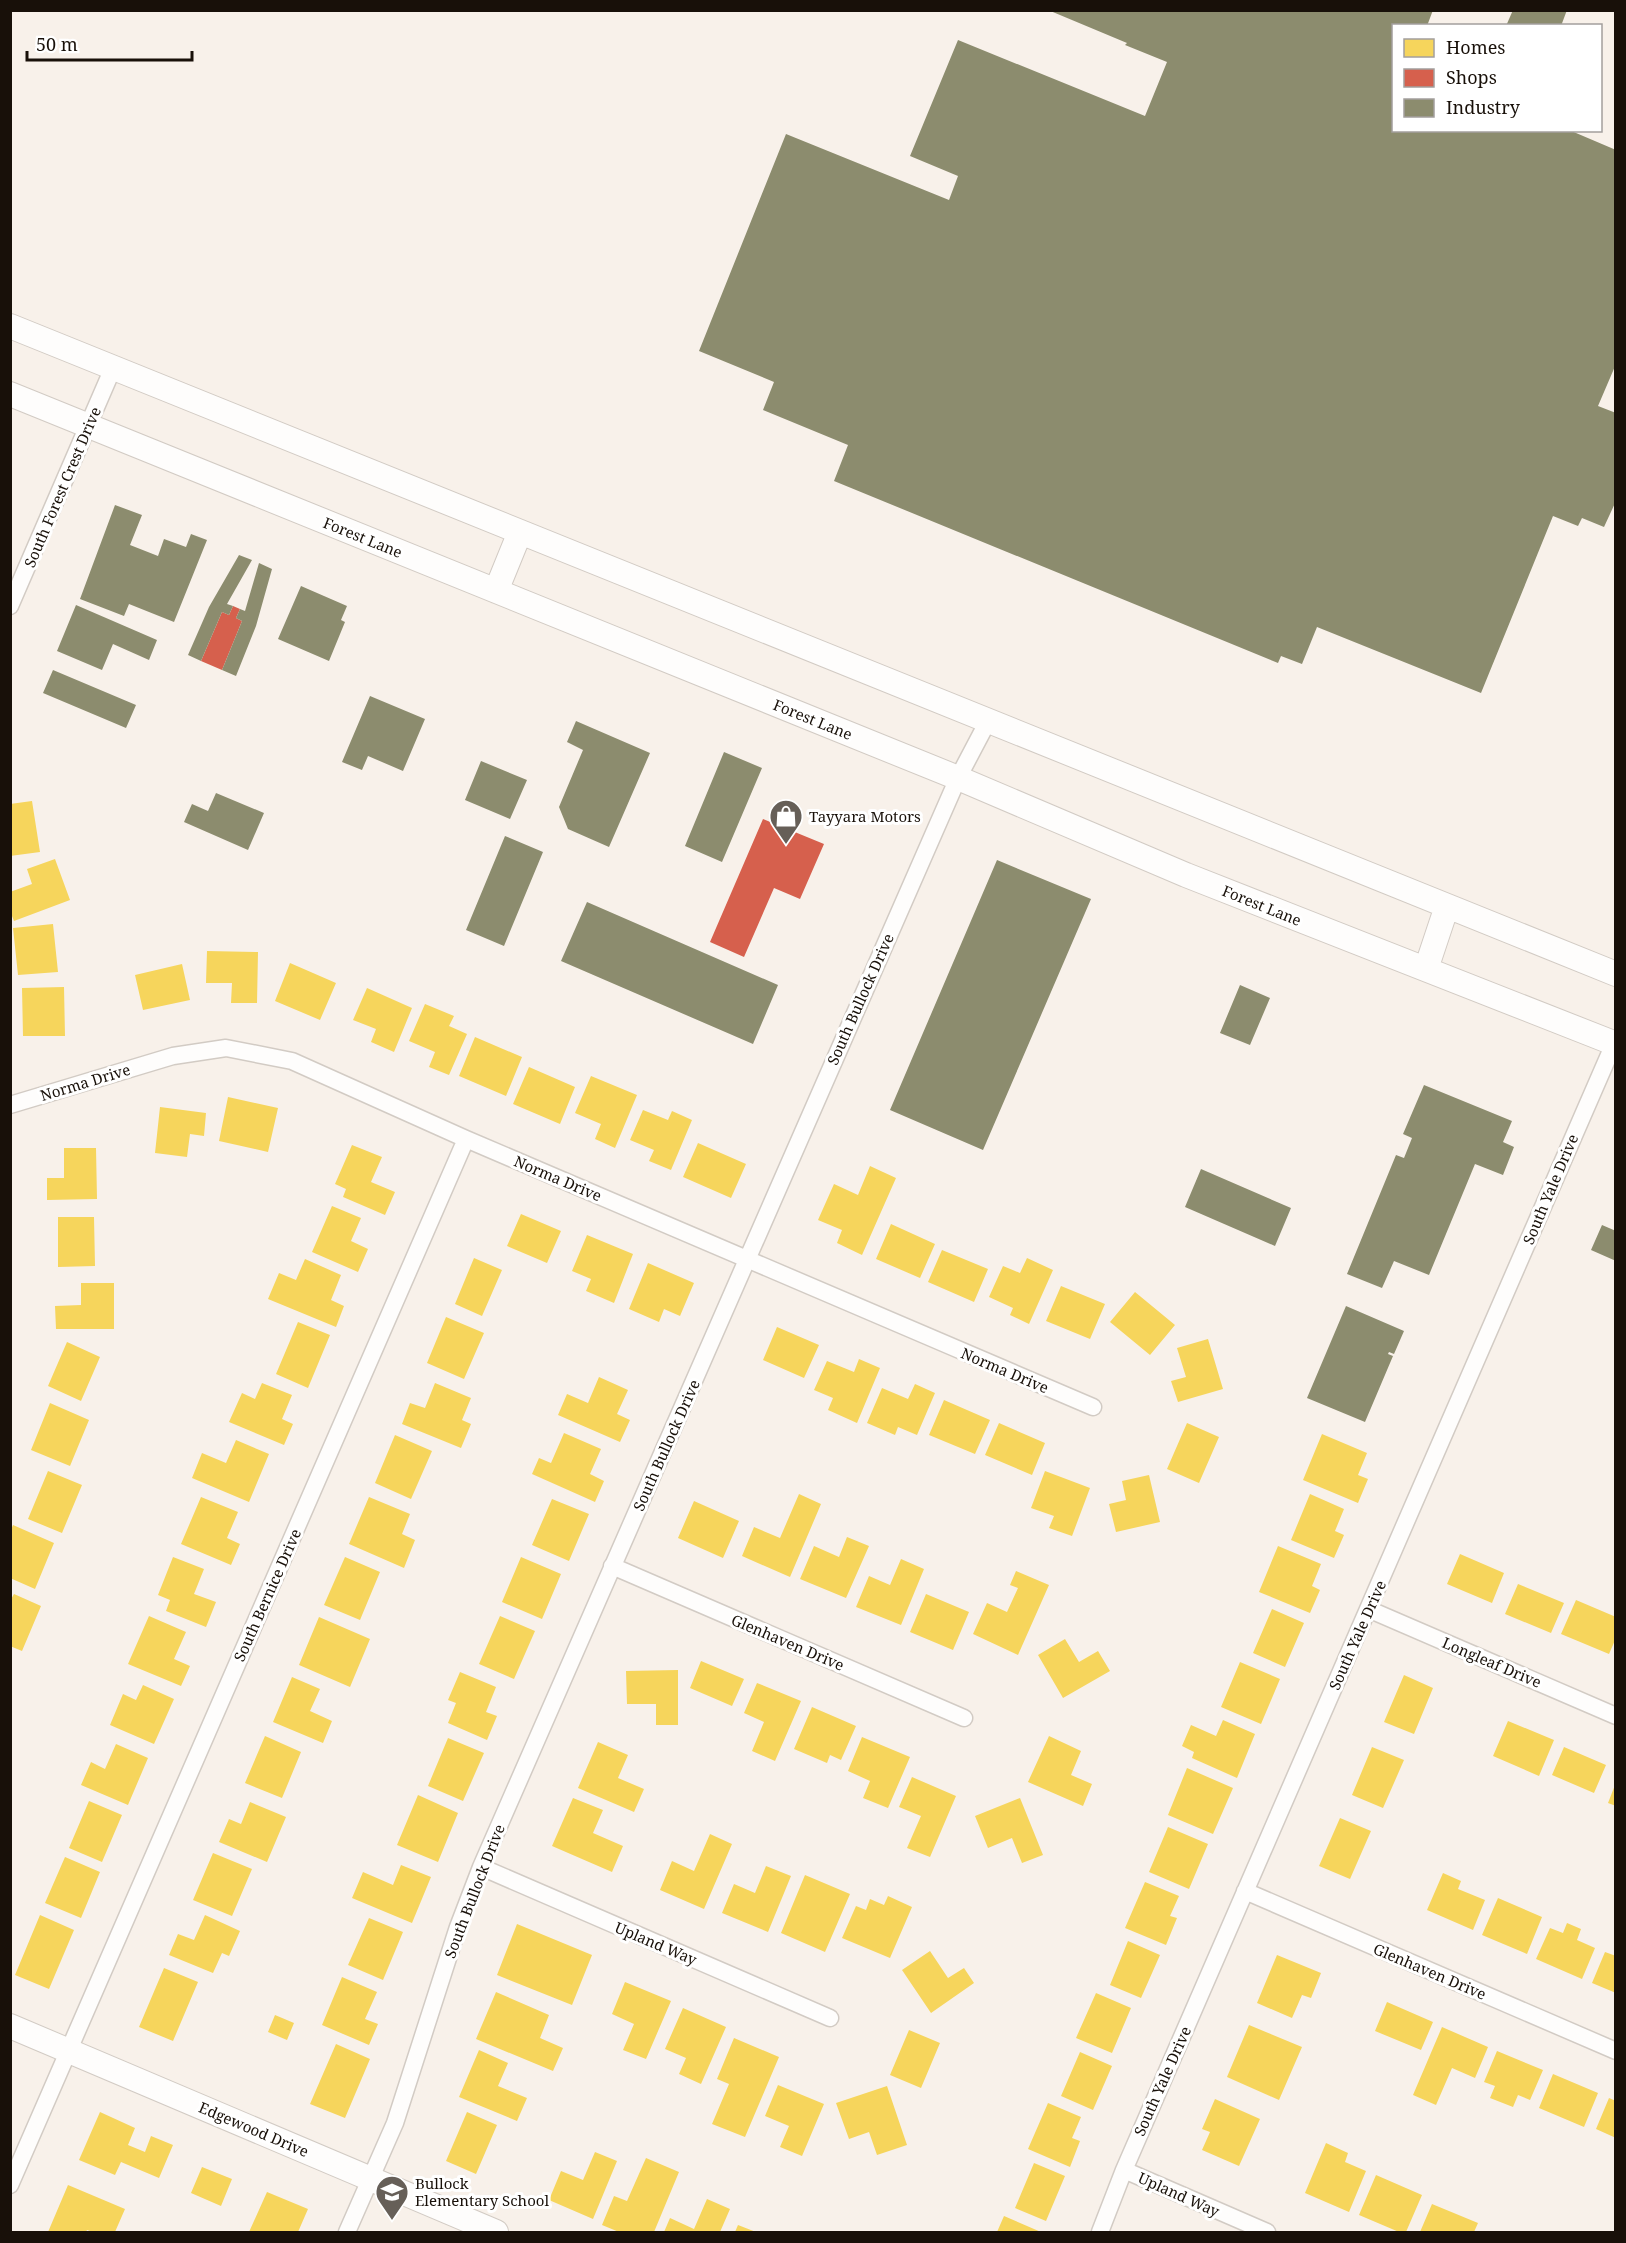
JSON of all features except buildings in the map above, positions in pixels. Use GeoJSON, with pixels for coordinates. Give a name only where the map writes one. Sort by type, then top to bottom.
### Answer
{"type":"FeatureCollection","features":[{"type":"Feature","properties":{"kind":"main road"},"geometry":{"type":"LineString","coordinates":[[10,326],[1616,974]]}},
{"type":"Feature","properties":{"kind":"main road","name":"Forest Lane"},"geometry":{"type":"LineString","coordinates":[[10,394],[958,777],[1186,875],[1615,1042]]}},
{"type":"Feature","properties":{"kind":"main road"},"geometry":{"type":"LineString","coordinates":[[496,591],[520,532]]}},
{"type":"Feature","properties":{"kind":"main road"},"geometry":{"type":"LineString","coordinates":[[1426,969],[1447,906]]}},
{"type":"Feature","properties":{"kind":"main road","name":"Edgewood Drive"},"geometry":{"type":"LineString","coordinates":[[10,2026],[496,2232]]}},
{"type":"Feature","properties":{"kind":"street","name":"South Forest Crest Drive"},"geometry":{"type":"LineString","coordinates":[[10,606],[113,368]]}},
{"type":"Feature","properties":{"kind":"street","name":"South Bullock Drive"},"geometry":{"type":"LineString","coordinates":[[347,2232],[395,2123],[458,1927],[481,1867],[958,777],[988,721]]}},
{"type":"Feature","properties":{"kind":"street","name":"South Yale Drive"},"geometry":{"type":"LineString","coordinates":[[1100,2232],[1124,2170],[1615,1042]]}},
{"type":"Feature","properties":{"kind":"street","name":"Norma Drive"},"geometry":{"type":"LineString","coordinates":[[10,1105],[173,1056],[226,1048],[292,1061],[466,1139],[1093,1407]]}},
{"type":"Feature","properties":{"kind":"street","name":"South Bernice Drive"},"geometry":{"type":"LineString","coordinates":[[10,2185],[466,1139]]}},
{"type":"Feature","properties":{"kind":"street","name":"Glenhaven Drive"},"geometry":{"type":"LineString","coordinates":[[612,1566],[964,1718]]}},
{"type":"Feature","properties":{"kind":"street","name":"Longleaf Drive"},"geometry":{"type":"LineString","coordinates":[[1368,1609],[1616,1716]]}},
{"type":"Feature","properties":{"kind":"street","name":"Upland Way"},"geometry":{"type":"LineString","coordinates":[[481,1867],[830,2018]]}},
{"type":"Feature","properties":{"kind":"street","name":"Glenhaven Drive"},"geometry":{"type":"LineString","coordinates":[[1245,1891],[1616,2051]]}},
{"type":"Feature","properties":{"kind":"street","name":"Upland Way"},"geometry":{"type":"LineString","coordinates":[[1124,2170],[1267,2232]]}},
{"type":"Feature","properties":{"kind":"place","name":"Tayyara Motors"},"geometry":{"type":"Point","coordinates":[786,845]}},
{"type":"Feature","properties":{"kind":"place","name":"Bullock Elementary School"},"geometry":{"type":"Point","coordinates":[392,2221]}}]}
